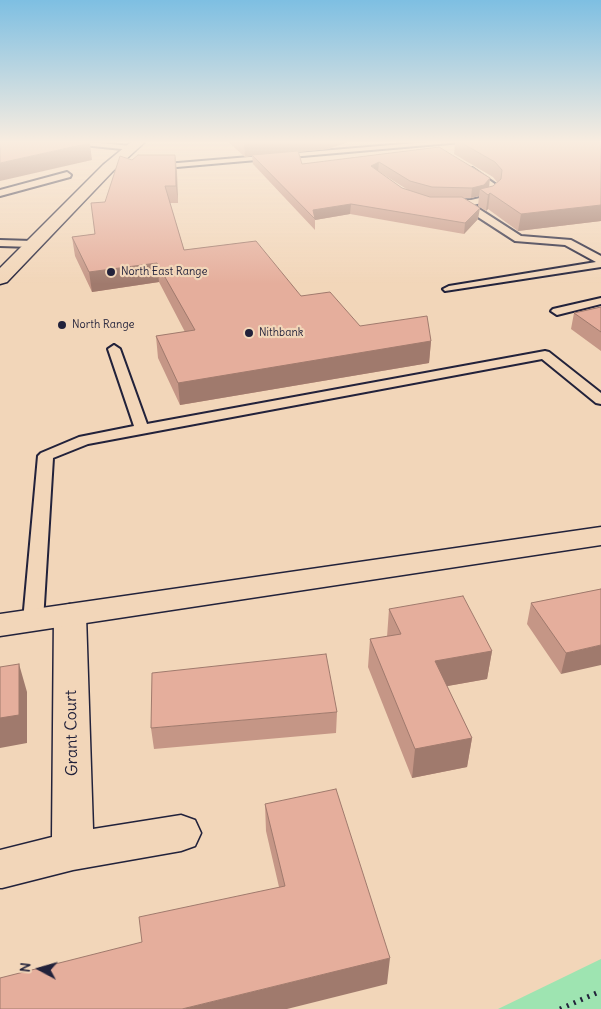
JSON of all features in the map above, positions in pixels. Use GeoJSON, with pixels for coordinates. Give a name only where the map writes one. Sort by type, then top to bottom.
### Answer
{"type":"FeatureCollection","features":[{"type":"Feature","properties":{"kind":"street"},"geometry":{"type":"LineString","coordinates":[[0,278],[87,189]]}},
{"type":"Feature","properties":{"kind":"street"},"geometry":{"type":"LineString","coordinates":[[0,625],[601,536]]}},
{"type":"Feature","properties":{"kind":"street","name":"Grant Court"},"geometry":{"type":"LineString","coordinates":[[70,615],[74,851]]}},
{"type":"Feature","properties":{"kind":"street"},"geometry":{"type":"LineString","coordinates":[[2,869],[74,851],[181,833]]}},
{"type":"Feature","properties":{"kind":"lane"},"geometry":{"type":"LineString","coordinates":[[438,203],[464,203],[487,199],[495,189]]}},
{"type":"Feature","properties":{"kind":"lane"},"geometry":{"type":"LineString","coordinates":[[464,203],[519,239],[567,242],[601,260]]}},
{"type":"Feature","properties":{"kind":"lane"},"geometry":{"type":"LineString","coordinates":[[0,243],[32,244]]}},
{"type":"Feature","properties":{"kind":"lane"},"geometry":{"type":"LineString","coordinates":[[449,289],[601,264]]}},
{"type":"Feature","properties":{"kind":"lane"},"geometry":{"type":"LineString","coordinates":[[556,311],[601,301]]}},
{"type":"Feature","properties":{"kind":"lane"},"geometry":{"type":"LineString","coordinates":[[114,349],[142,429]]}},
{"type":"Feature","properties":{"kind":"lane"},"geometry":{"type":"LineString","coordinates":[[33,620],[46,456],[84,440],[545,355],[601,400]]}},
{"type":"Feature","properties":{"kind":"path"},"geometry":{"type":"LineString","coordinates":[[560,1009],[601,992]]}},
{"type":"Feature","properties":{"kind":"green space"},"geometry":{"type":"Polygon","coordinates":[[[601,959],[601,1009],[498,1009],[601,959]]]}},
{"type":"Feature","properties":{"kind":"building"},"geometry":{"type":"Polygon","coordinates":[[[109,189],[166,189],[184,250],[256,241],[301,296],[330,292],[360,326],[427,316],[431,341],[178,383],[156,336],[195,330],[157,263],[89,272],[72,237],[95,234],[91,203],[105,202],[109,189]]]}},
{"type":"Feature","properties":{"kind":"building"},"geometry":{"type":"Polygon","coordinates":[[[286,189],[405,189],[430,197],[462,197],[480,208],[465,223],[351,204],[313,210],[315,219],[286,189]]]}},
{"type":"Feature","properties":{"kind":"building"},"geometry":{"type":"Polygon","coordinates":[[[480,189],[601,189],[601,205],[521,214],[490,193],[488,195],[480,189]]]}},
{"type":"Feature","properties":{"kind":"building"},"geometry":{"type":"Polygon","coordinates":[[[601,307],[601,332],[574,313],[601,307]]]}},
{"type":"Feature","properties":{"kind":"building"},"geometry":{"type":"Polygon","coordinates":[[[601,589],[601,645],[566,653],[531,603],[601,589]]]}},
{"type":"Feature","properties":{"kind":"building"},"geometry":{"type":"Polygon","coordinates":[[[463,596],[492,651],[435,661],[472,738],[415,749],[370,639],[401,634],[389,609],[463,596]]]}},
{"type":"Feature","properties":{"kind":"building"},"geometry":{"type":"Polygon","coordinates":[[[326,654],[337,712],[151,728],[152,673],[326,654]]]}},
{"type":"Feature","properties":{"kind":"building"},"geometry":{"type":"Polygon","coordinates":[[[19,664],[19,715],[0,718],[0,667],[19,664]]]}},
{"type":"Feature","properties":{"kind":"building"},"geometry":{"type":"Polygon","coordinates":[[[336,789],[390,958],[182,1009],[0,1009],[0,978],[142,942],[139,917],[285,886],[265,804],[336,789]]]}},
{"type":"Feature","properties":{"kind":"place","name":"North East Range"},"geometry":{"type":"Point","coordinates":[111,272]}},
{"type":"Feature","properties":{"kind":"place","name":"North Range"},"geometry":{"type":"Point","coordinates":[62,325]}},
{"type":"Feature","properties":{"kind":"place","name":"Nithbank"},"geometry":{"type":"Point","coordinates":[249,333]}}]}
